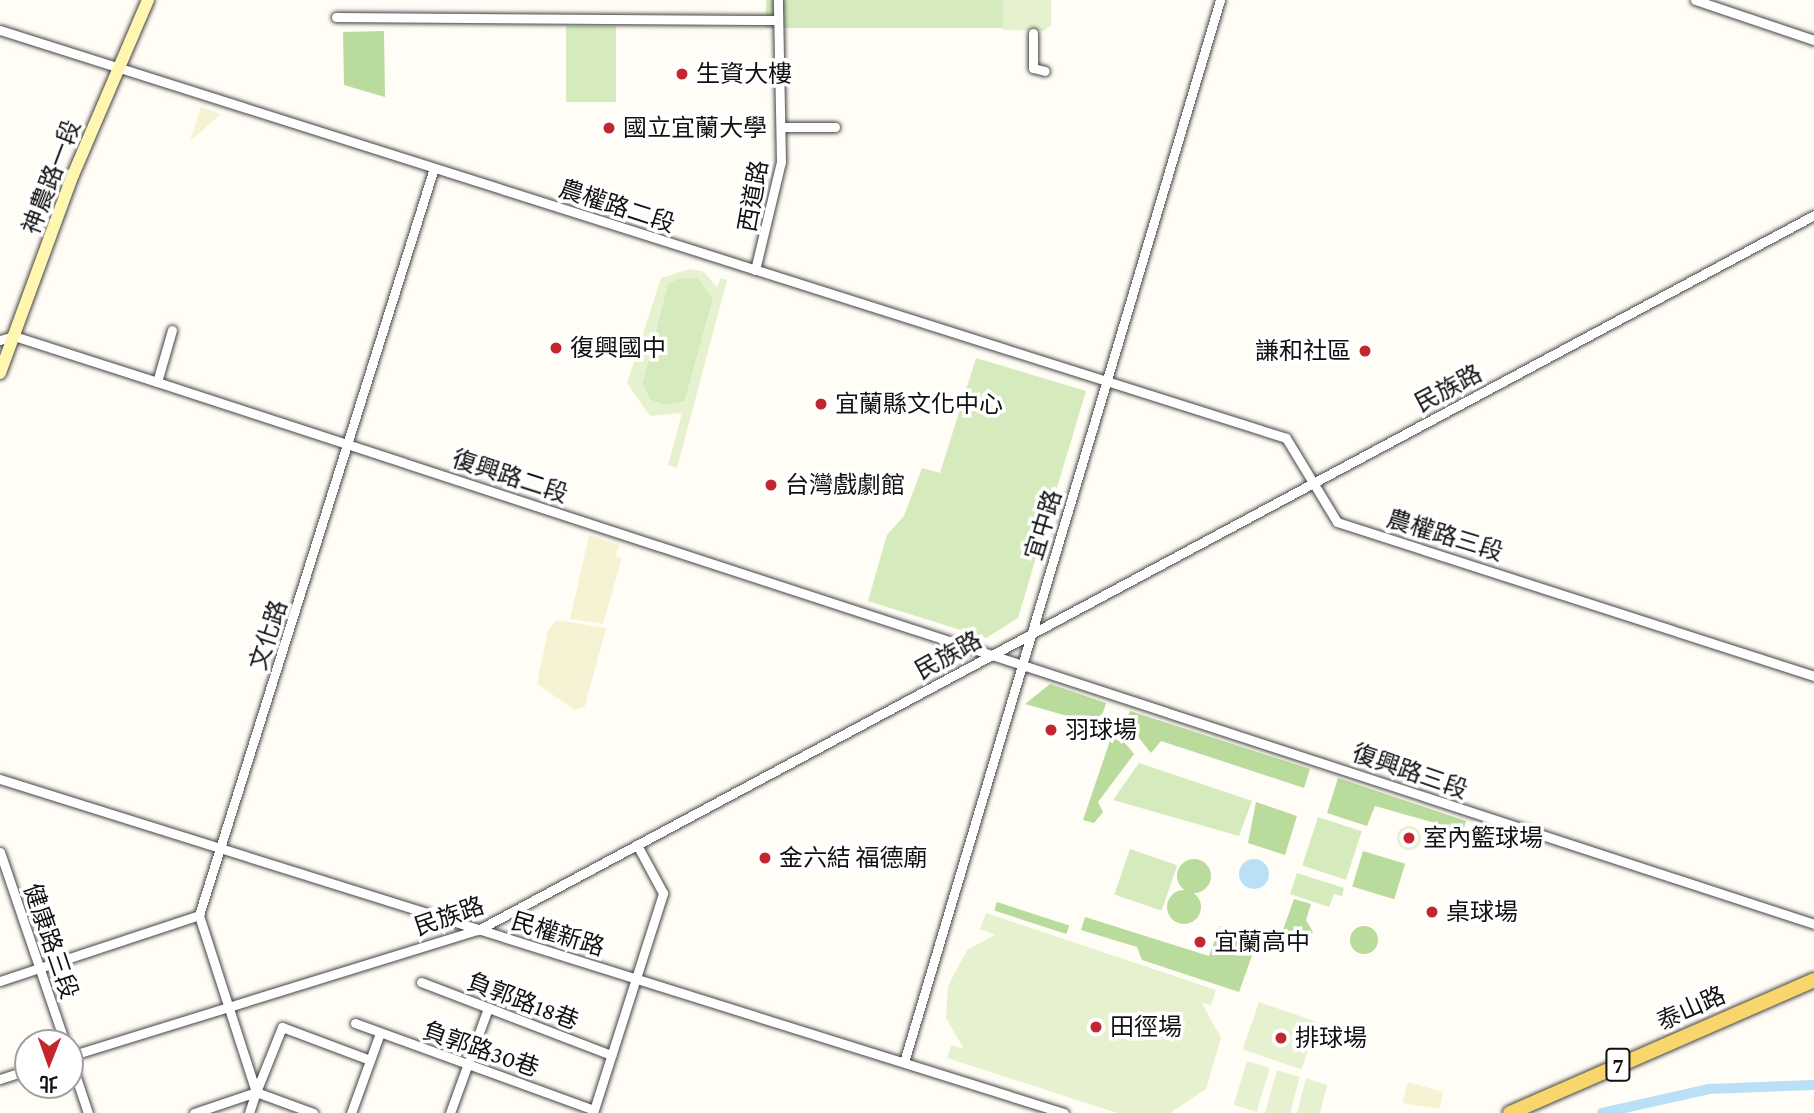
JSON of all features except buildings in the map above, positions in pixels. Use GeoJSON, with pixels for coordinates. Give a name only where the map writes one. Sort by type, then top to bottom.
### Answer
{"type":"FeatureCollection","features":[{"type":"Feature","properties":{"kind":"main road","name":"泰山路"},"geometry":{"type":"LineString","coordinates":[[1510,1113],[1814,980]]}},
{"type":"Feature","properties":{"kind":"street","name":"神農路一段"},"geometry":{"type":"LineString","coordinates":[[0,373],[117,67],[148,0]]}},
{"type":"Feature","properties":{"kind":"street","name":"西道路"},"geometry":{"type":"LineString","coordinates":[[755,270],[781,162],[778,0]]}},
{"type":"Feature","properties":{"kind":"street","name":"宜中路"},"geometry":{"type":"LineString","coordinates":[[904,1062],[1220,0]]}},
{"type":"Feature","properties":{"kind":"street"},"geometry":{"type":"LineString","coordinates":[[1695,0],[1814,40]]}},
{"type":"Feature","properties":{"kind":"street"},"geometry":{"type":"LineString","coordinates":[[337,17],[778,20]]}},
{"type":"Feature","properties":{"kind":"street","name":"農權路二段"},"geometry":{"type":"LineString","coordinates":[[0,30],[1106,381]]}},
{"type":"Feature","properties":{"kind":"street"},"geometry":{"type":"LineString","coordinates":[[1033,33],[1033,68],[1045,71]]}},
{"type":"Feature","properties":{"kind":"street"},"geometry":{"type":"LineString","coordinates":[[781,127],[835,127]]}},
{"type":"Feature","properties":{"kind":"street","name":"文化路"},"geometry":{"type":"LineString","coordinates":[[199,915],[350,445],[434,168]]}},
{"type":"Feature","properties":{"kind":"street","name":"民族路"},"geometry":{"type":"LineString","coordinates":[[84,1053],[228,1004],[478,930],[994,651],[1814,215]]}},
{"type":"Feature","properties":{"kind":"street"},"geometry":{"type":"LineString","coordinates":[[157,382],[172,330]]}},
{"type":"Feature","properties":{"kind":"street"},"geometry":{"type":"LineString","coordinates":[[0,340],[14,336]]}},
{"type":"Feature","properties":{"kind":"street","name":"復興路二段"},"geometry":{"type":"LineString","coordinates":[[14,336],[994,651]]}},
{"type":"Feature","properties":{"kind":"street","name":"農權路三段"},"geometry":{"type":"LineString","coordinates":[[1106,381],[1286,438],[1337,522],[1814,676]]}},
{"type":"Feature","properties":{"kind":"street","name":"復興路三段"},"geometry":{"type":"LineString","coordinates":[[994,651],[1814,924]]}},
{"type":"Feature","properties":{"kind":"street","name":"民權新路"},"geometry":{"type":"LineString","coordinates":[[0,779],[1064,1113]]}},
{"type":"Feature","properties":{"kind":"street"},"geometry":{"type":"LineString","coordinates":[[594,1112],[663,893],[637,845]]}},
{"type":"Feature","properties":{"kind":"street","name":"健康路三段"},"geometry":{"type":"LineString","coordinates":[[0,852],[60,1029]]}},
{"type":"Feature","properties":{"kind":"street"},"geometry":{"type":"LineString","coordinates":[[0,981],[199,915],[256,1092]]}},
{"type":"Feature","properties":{"kind":"street","name":"負郭路18巷"},"geometry":{"type":"LineString","coordinates":[[421,982],[611,1055]]}},
{"type":"Feature","properties":{"kind":"street"},"geometry":{"type":"LineString","coordinates":[[450,1113],[488,1008]]}},
{"type":"Feature","properties":{"kind":"street","name":"負郭路30巷"},"geometry":{"type":"LineString","coordinates":[[355,1023],[594,1112]]}},
{"type":"Feature","properties":{"kind":"street"},"geometry":{"type":"LineString","coordinates":[[249,1113],[282,1027],[370,1060]]}},
{"type":"Feature","properties":{"kind":"street"},"geometry":{"type":"LineString","coordinates":[[351,1113],[380,1033]]}},
{"type":"Feature","properties":{"kind":"street"},"geometry":{"type":"LineString","coordinates":[[194,1113],[256,1092],[313,1113]]}},
{"type":"Feature","properties":{"kind":"shaded area"},"geometry":{"type":"Polygon","coordinates":[[[201,107],[221,114],[190,141],[201,107]]]}},
{"type":"Feature","properties":{"kind":"shaded area"},"geometry":{"type":"Polygon","coordinates":[[[589,535],[619,545],[616,556],[622,558],[603,624],[570,619],[589,535]]]}},
{"type":"Feature","properties":{"kind":"shaded area"},"geometry":{"type":"Polygon","coordinates":[[[557,620],[606,628],[585,706],[575,710],[537,684],[548,630],[557,620]]]}},
{"type":"Feature","properties":{"kind":"shaded area"},"geometry":{"type":"Polygon","coordinates":[[[1408,1082],[1443,1092],[1440,1109],[1402,1103],[1408,1082]]]}},
{"type":"Feature","properties":{"kind":"green space"},"geometry":{"type":"Polygon","coordinates":[[[766,0],[1003,0],[1003,28],[766,28],[766,0]]]}},
{"type":"Feature","properties":{"kind":"green space"},"geometry":{"type":"Polygon","coordinates":[[[1003,0],[1051,0],[1051,25],[1044,31],[1003,30],[1003,0]]]}},
{"type":"Feature","properties":{"kind":"green space"},"geometry":{"type":"Polygon","coordinates":[[[566,26],[616,26],[616,102],[566,102],[566,26]]]}},
{"type":"Feature","properties":{"kind":"green space"},"geometry":{"type":"Polygon","coordinates":[[[384,31],[385,97],[344,85],[343,32],[384,31]]]}},
{"type":"Feature","properties":{"kind":"green space"},"geometry":{"type":"Polygon","coordinates":[[[690,269],[704,272],[717,287],[721,278],[727,280],[677,468],[668,465],[682,413],[650,416],[627,383],[661,278],[690,269]],[[680,278],[668,283],[642,384],[650,400],[664,405],[685,401],[713,299],[698,278],[680,278]]]}},
{"type":"Feature","properties":{"kind":"green space"},"geometry":{"type":"Polygon","coordinates":[[[680,278],[698,278],[713,299],[685,401],[664,405],[650,400],[642,384],[668,283],[680,278]]]}},
{"type":"Feature","properties":{"kind":"green space"},"geometry":{"type":"Polygon","coordinates":[[[976,358],[1086,391],[1018,618],[986,638],[868,601],[887,535],[904,516],[922,468],[940,473],[976,358]]]}},
{"type":"Feature","properties":{"kind":"green space"},"geometry":{"type":"Polygon","coordinates":[[[1050,684],[1106,703],[1099,725],[1025,704],[1050,684]]]}},
{"type":"Feature","properties":{"kind":"green space"},"geometry":{"type":"Polygon","coordinates":[[[1130,711],[1310,769],[1304,788],[1161,741],[1151,753],[1126,722],[1130,711]]]}},
{"type":"Feature","properties":{"kind":"green space"},"geometry":{"type":"Polygon","coordinates":[[[1114,729],[1134,754],[1098,802],[1103,812],[1094,823],[1083,820],[1114,729]]]}},
{"type":"Feature","properties":{"kind":"green space"},"geometry":{"type":"Polygon","coordinates":[[[1139,763],[1252,801],[1239,836],[1113,800],[1139,763]]]}},
{"type":"Feature","properties":{"kind":"green space"},"geometry":{"type":"Polygon","coordinates":[[[1338,778],[1466,821],[1463,831],[1375,806],[1367,826],[1327,813],[1338,778]]]}},
{"type":"Feature","properties":{"kind":"green space"},"geometry":{"type":"Polygon","coordinates":[[[1256,802],[1297,816],[1285,855],[1248,843],[1256,802]]]}},
{"type":"Feature","properties":{"kind":"green space"},"geometry":{"type":"Polygon","coordinates":[[[1318,817],[1362,831],[1346,880],[1302,866],[1318,817]]]}},
{"type":"Feature","properties":{"kind":"green space","name":"室內籃球場"},"geometry":{"type":"Polygon","coordinates":[[[1409,826],[1418,829],[1421,838],[1418,847],[1409,850],[1400,847],[1397,838],[1400,829],[1409,826]]]}},
{"type":"Feature","properties":{"kind":"green space"},"geometry":{"type":"Polygon","coordinates":[[[1130,849],[1177,865],[1162,911],[1114,894],[1130,849]]]}},
{"type":"Feature","properties":{"kind":"green space"},"geometry":{"type":"Polygon","coordinates":[[[1363,851],[1405,864],[1394,899],[1352,886],[1363,851]]]}},
{"type":"Feature","properties":{"kind":"green space"},"geometry":{"type":"Polygon","coordinates":[[[1194,859],[1206,864],[1211,876],[1206,888],[1194,893],[1182,888],[1177,876],[1182,864],[1194,859]]]}},
{"type":"Feature","properties":{"kind":"green space"},"geometry":{"type":"Polygon","coordinates":[[[1297,873],[1344,888],[1342,896],[1334,894],[1329,907],[1290,894],[1297,873]]]}},
{"type":"Feature","properties":{"kind":"green space"},"geometry":{"type":"Polygon","coordinates":[[[1184,890],[1196,895],[1201,907],[1196,919],[1184,924],[1172,919],[1167,907],[1172,895],[1184,890]]]}},
{"type":"Feature","properties":{"kind":"green space"},"geometry":{"type":"Polygon","coordinates":[[[1294,899],[1311,904],[1306,920],[1313,932],[1296,947],[1279,941],[1294,899]]]}},
{"type":"Feature","properties":{"kind":"green space"},"geometry":{"type":"Polygon","coordinates":[[[997,902],[1069,925],[1066,934],[994,911],[997,902]]]}},
{"type":"Feature","properties":{"kind":"green space"},"geometry":{"type":"Polygon","coordinates":[[[986,913],[1216,990],[1211,1005],[1202,1003],[1221,1038],[1206,1089],[1170,1113],[1117,1113],[947,1058],[951,1045],[964,1049],[946,1018],[948,986],[967,950],[995,935],[980,929],[986,913]]]}},
{"type":"Feature","properties":{"kind":"green space"},"geometry":{"type":"Polygon","coordinates":[[[1085,917],[1209,956],[1220,926],[1258,939],[1239,992],[1142,960],[1137,947],[1081,930],[1085,917]]]}},
{"type":"Feature","properties":{"kind":"green space"},"geometry":{"type":"Polygon","coordinates":[[[1364,926],[1374,930],[1378,940],[1374,950],[1364,954],[1354,950],[1350,940],[1354,930],[1364,926]]]}},
{"type":"Feature","properties":{"kind":"green space"},"geometry":{"type":"Polygon","coordinates":[[[1259,1002],[1318,1022],[1301,1069],[1243,1049],[1259,1002]]]}},
{"type":"Feature","properties":{"kind":"green space"},"geometry":{"type":"Polygon","coordinates":[[[1247,1061],[1270,1068],[1257,1112],[1234,1105],[1247,1061]]]}},
{"type":"Feature","properties":{"kind":"green space"},"geometry":{"type":"Polygon","coordinates":[[[1277,1070],[1300,1077],[1290,1113],[1265,1113],[1277,1070]]]}},
{"type":"Feature","properties":{"kind":"green space"},"geometry":{"type":"Polygon","coordinates":[[[1306,1078],[1327,1085],[1320,1113],[1297,1113],[1306,1078]]]}},
{"type":"Feature","properties":{"kind":"water"},"geometry":{"type":"Polygon","coordinates":[[[1254,859],[1265,863],[1269,874],[1265,885],[1254,889],[1243,885],[1239,874],[1243,863],[1254,859]]]}},
{"type":"Feature","properties":{"kind":"waterway"},"geometry":{"type":"LineString","coordinates":[[1602,1113],[1709,1089],[1814,1085]]}},
{"type":"Feature","properties":{"kind":"place","name":"生資大樓"},"geometry":{"type":"Point","coordinates":[682,74]}},
{"type":"Feature","properties":{"kind":"place","name":"國立宜蘭大學"},"geometry":{"type":"Point","coordinates":[609,128]}},
{"type":"Feature","properties":{"kind":"place","name":"復興國中"},"geometry":{"type":"Point","coordinates":[556,348]}},
{"type":"Feature","properties":{"kind":"place","name":"謙和社區"},"geometry":{"type":"Point","coordinates":[1365,351]}},
{"type":"Feature","properties":{"kind":"place","name":"宜蘭縣文化中心"},"geometry":{"type":"Point","coordinates":[821,404]}},
{"type":"Feature","properties":{"kind":"place","name":"台灣戲劇館"},"geometry":{"type":"Point","coordinates":[771,485]}},
{"type":"Feature","properties":{"kind":"place","name":"羽球場"},"geometry":{"type":"Point","coordinates":[1051,730]}},
{"type":"Feature","properties":{"kind":"place","name":"室內籃球場"},"geometry":{"type":"Point","coordinates":[1409,838]}},
{"type":"Feature","properties":{"kind":"place","name":"金六結 福德廟"},"geometry":{"type":"Point","coordinates":[765,858]}},
{"type":"Feature","properties":{"kind":"place","name":"桌球場"},"geometry":{"type":"Point","coordinates":[1432,912]}},
{"type":"Feature","properties":{"kind":"place","name":"宜蘭高中"},"geometry":{"type":"Point","coordinates":[1200,942]}},
{"type":"Feature","properties":{"kind":"place","name":"田徑場"},"geometry":{"type":"Point","coordinates":[1096,1027]}},
{"type":"Feature","properties":{"kind":"place","name":"排球場"},"geometry":{"type":"Point","coordinates":[1281,1038]}}]}
